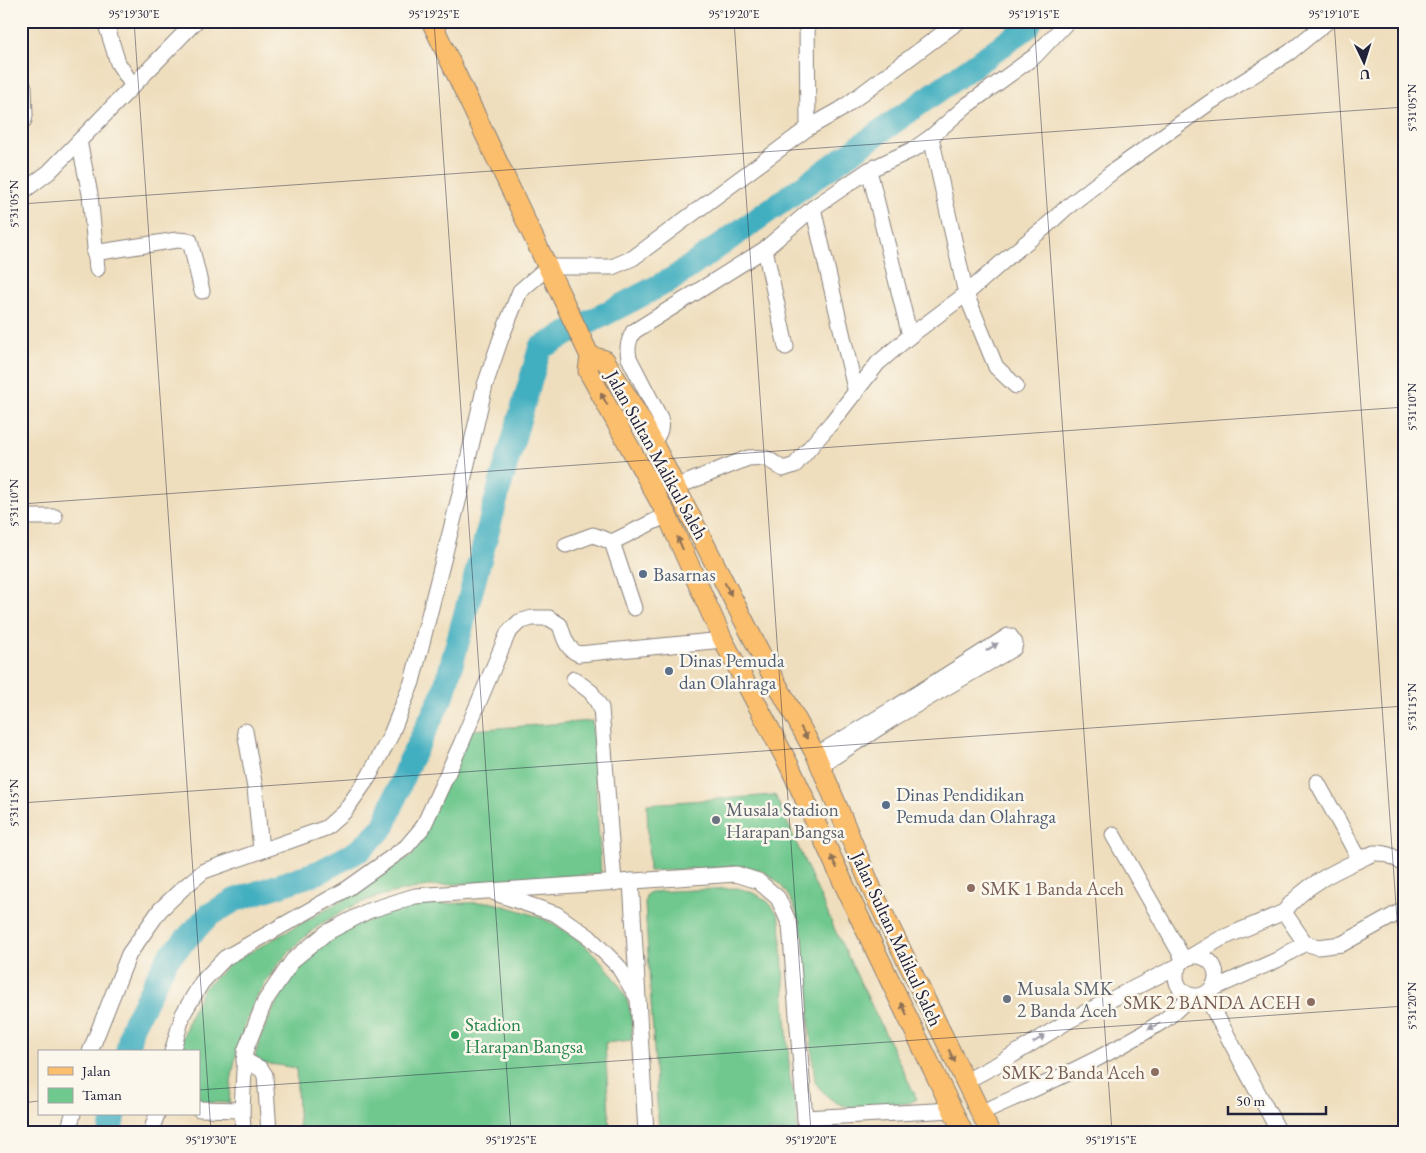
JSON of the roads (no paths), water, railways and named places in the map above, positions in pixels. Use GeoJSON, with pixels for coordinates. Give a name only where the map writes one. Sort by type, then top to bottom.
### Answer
{"type":"FeatureCollection","features":[{"type":"Feature","properties":{"kind":"main road","name":"Jalan Sultan Malikul Saleh"},"geometry":{"type":"LineString","coordinates":[[431,21],[588,352],[588,371],[667,515],[724,640],[790,767],[854,906],[963,1132]]}},
{"type":"Feature","properties":{"kind":"main road","name":"Jalan Sultan Malikul Saleh"},"geometry":{"type":"LineString","coordinates":[[588,352],[605,360],[653,443],[767,666],[818,760],[874,894],[990,1132]]}},
{"type":"Feature","properties":{"kind":"main road"},"geometry":{"type":"LineString","coordinates":[[743,678],[767,666]]}},
{"type":"Feature","properties":{"kind":"main road"},"geometry":{"type":"LineString","coordinates":[[854,906],[874,894]]}},
{"type":"Feature","properties":{"kind":"street"},"geometry":{"type":"LineString","coordinates":[[105,21],[118,63],[133,86]]}},
{"type":"Feature","properties":{"kind":"street"},"geometry":{"type":"LineString","coordinates":[[21,193],[49,172],[196,21]]}},
{"type":"Feature","properties":{"kind":"street"},"geometry":{"type":"LineString","coordinates":[[807,21],[808,128]]}},
{"type":"Feature","properties":{"kind":"street"},"geometry":{"type":"LineString","coordinates":[[91,1050],[129,954],[160,910],[204,871],[326,828],[344,812],[368,778],[390,737],[412,682],[461,490],[485,385],[520,291],[548,267],[612,267],[633,258],[808,128],[840,110],[959,21]]}},
{"type":"Feature","properties":{"kind":"street"},"geometry":{"type":"LineString","coordinates":[[653,443],[660,432],[660,418],[629,358],[628,340],[633,332],[765,249],[813,208],[869,170],[914,149],[931,137],[966,106],[1035,56],[1068,21]]}},
{"type":"Feature","properties":{"kind":"street"},"geometry":{"type":"LineString","coordinates":[[676,487],[748,458],[761,457],[771,459],[775,464],[784,469],[795,465],[856,393],[878,363],[910,336],[966,294],[1066,208],[1115,170],[1209,103],[1290,52],[1328,21]]}},
{"type":"Feature","properties":{"kind":"street"},"geometry":{"type":"LineString","coordinates":[[21,85],[24,88],[25,115],[24,120],[21,121]]}},
{"type":"Feature","properties":{"kind":"street"},"geometry":{"type":"LineString","coordinates":[[931,137],[966,294],[996,367],[1016,386]]}},
{"type":"Feature","properties":{"kind":"street"},"geometry":{"type":"LineString","coordinates":[[79,141],[90,194],[97,270]]}},
{"type":"Feature","properties":{"kind":"street"},"geometry":{"type":"LineString","coordinates":[[869,170],[910,336]]}},
{"type":"Feature","properties":{"kind":"street"},"geometry":{"type":"LineString","coordinates":[[813,208],[856,393]]}},
{"type":"Feature","properties":{"kind":"street"},"geometry":{"type":"LineString","coordinates":[[94,253],[177,240],[190,241],[202,291]]}},
{"type":"Feature","properties":{"kind":"street"},"geometry":{"type":"LineString","coordinates":[[765,249],[786,347]]}},
{"type":"Feature","properties":{"kind":"street"},"geometry":{"type":"LineString","coordinates":[[566,545],[593,535],[612,542],[667,515]]}},
{"type":"Feature","properties":{"kind":"street"},"geometry":{"type":"LineString","coordinates":[[21,517],[55,517]]}},
{"type":"Feature","properties":{"kind":"street"},"geometry":{"type":"LineString","coordinates":[[612,542],[634,608]]}},
{"type":"Feature","properties":{"kind":"street"},"geometry":{"type":"LineString","coordinates":[[173,1050],[183,1014],[202,982],[226,958],[347,888],[406,847],[423,827],[508,633],[519,622],[532,618],[549,618],[560,625],[568,646],[573,652],[579,654],[724,640]]}},
{"type":"Feature","properties":{"kind":"street"},"geometry":{"type":"LineString","coordinates":[[1008,636],[1010,636],[1015,644],[1014,648],[818,760],[896,707],[1008,636]]}},
{"type":"Feature","properties":{"kind":"street"},"geometry":{"type":"LineString","coordinates":[[574,679],[591,692],[600,708],[614,882]]}},
{"type":"Feature","properties":{"kind":"street"},"geometry":{"type":"LineString","coordinates":[[245,731],[255,788],[261,850]]}},
{"type":"Feature","properties":{"kind":"street"},"geometry":{"type":"LineString","coordinates":[[1316,782],[1360,860]]}},
{"type":"Feature","properties":{"kind":"street"},"geometry":{"type":"LineString","coordinates":[[1113,835],[1185,961]]}},
{"type":"Feature","properties":{"kind":"street"},"geometry":{"type":"LineString","coordinates":[[964,1082],[1070,1020],[1185,961],[1220,939],[1284,912],[1308,888],[1374,853],[1382,852],[1405,865]]}},
{"type":"Feature","properties":{"kind":"street"},"geometry":{"type":"LineString","coordinates":[[243,1132],[242,1110],[245,1051],[266,1001],[293,960],[326,933],[368,911],[415,896],[736,874],[758,881],[778,898],[790,925],[806,1125],[953,1110]]}},
{"type":"Feature","properties":{"kind":"street"},"geometry":{"type":"LineString","coordinates":[[631,881],[646,1132]]}},
{"type":"Feature","properties":{"kind":"street"},"geometry":{"type":"LineString","coordinates":[[488,891],[556,914],[589,937],[618,966],[638,998]]}},
{"type":"Feature","properties":{"kind":"street"},"geometry":{"type":"LineString","coordinates":[[1284,912],[1305,943],[1318,947],[1342,944],[1405,909]]}},
{"type":"Feature","properties":{"kind":"street"},"geometry":{"type":"LineString","coordinates":[[1185,961],[1176,977],[1178,984],[1181,989],[1202,993],[1277,960],[1305,943]]}},
{"type":"Feature","properties":{"kind":"street"},"geometry":{"type":"LineString","coordinates":[[980,1112],[1038,1087],[1092,1060],[1164,1020],[1202,993],[1216,979],[1213,966],[1203,958],[1185,961]]}},
{"type":"Feature","properties":{"kind":"street"},"geometry":{"type":"LineString","coordinates":[[1202,993],[1279,1132]]}},
{"type":"Feature","properties":{"kind":"street"},"geometry":{"type":"LineString","coordinates":[[244,1060],[261,1069],[265,1075],[269,1132]]}},
{"type":"Feature","properties":{"kind":"street"},"geometry":{"type":"LineString","coordinates":[[200,1109],[242,1110]]}},
{"type":"Feature","properties":{"kind":"street"},"geometry":{"type":"LineString","coordinates":[[68,1132],[72,1116]]}},
{"type":"Feature","properties":{"kind":"street"},"geometry":{"type":"LineString","coordinates":[[151,1132],[156,1116]]}},
{"type":"Feature","properties":{"kind":"waterway"},"geometry":{"type":"LineString","coordinates":[[127,1050],[132,1027],[167,959],[209,915],[235,900],[319,872],[360,850],[384,826],[406,769],[444,692],[501,482],[540,348],[674,278],[1028,27],[1031,21]]}},
{"type":"Feature","properties":{"kind":"waterway"},"geometry":{"type":"LineString","coordinates":[[110,1132],[114,1116]]}},
{"type":"Feature","properties":{"kind":"place","name":"Basarnas"},"geometry":{"type":"Point","coordinates":[643,574]}},
{"type":"Feature","properties":{"kind":"place","name":"Dinas Pemuda dan Olahraga"},"geometry":{"type":"Point","coordinates":[669,671]}},
{"type":"Feature","properties":{"kind":"place","name":"Dinas Pendidikan Pemuda dan Olahraga"},"geometry":{"type":"Point","coordinates":[886,805]}},
{"type":"Feature","properties":{"kind":"place","name":"Musala Stadion Harapan Bangsa"},"geometry":{"type":"Point","coordinates":[716,820]}},
{"type":"Feature","properties":{"kind":"place","name":"SMK 1 Banda Aceh"},"geometry":{"type":"Point","coordinates":[971,888]}},
{"type":"Feature","properties":{"kind":"place","name":"Musala SMK 2 Banda Aceh"},"geometry":{"type":"Point","coordinates":[1007,999]}},
{"type":"Feature","properties":{"kind":"place","name":"SMK 2 BANDA ACEH"},"geometry":{"type":"Point","coordinates":[1311,1002]}},
{"type":"Feature","properties":{"kind":"place","name":"Stadion Harapan Bangsa"},"geometry":{"type":"Point","coordinates":[455,1035]}},
{"type":"Feature","properties":{"kind":"place","name":"SMK 2 Banda Aceh"},"geometry":{"type":"Point","coordinates":[1155,1072]}}]}
